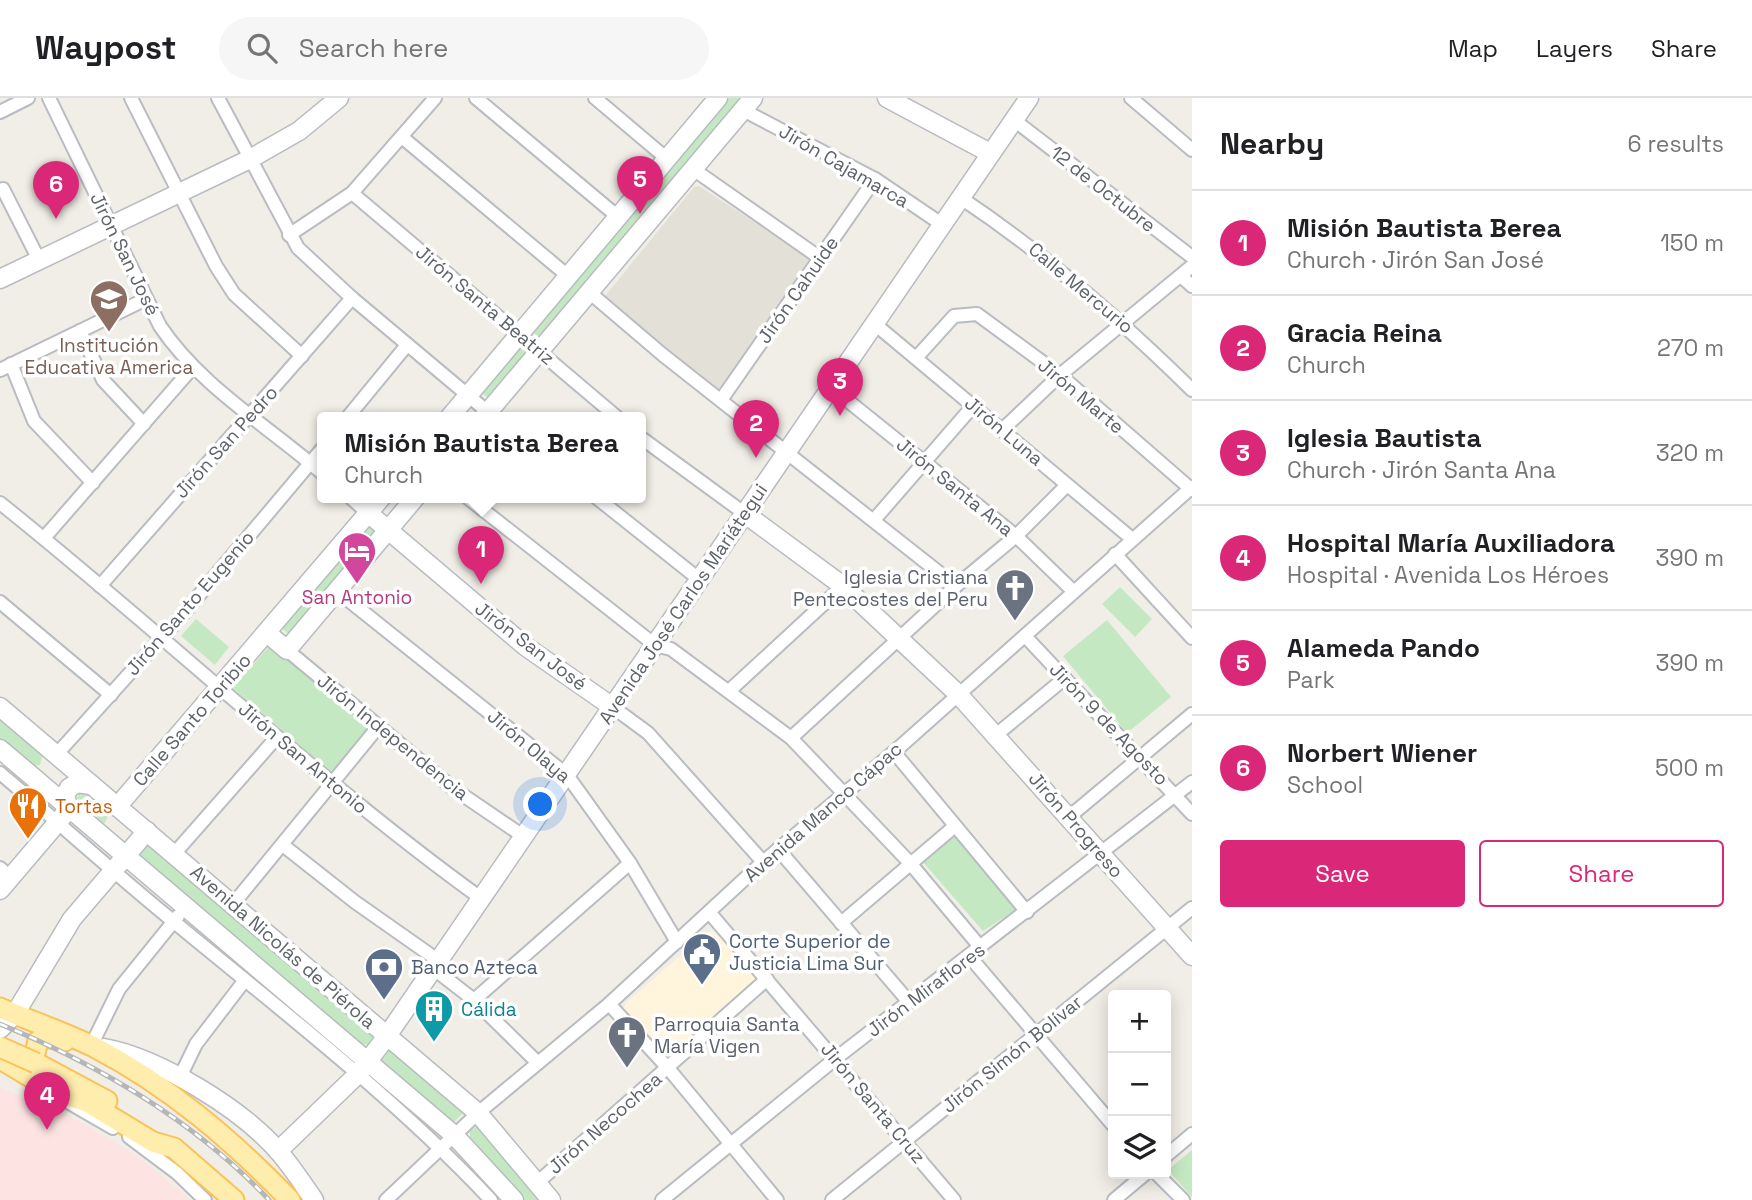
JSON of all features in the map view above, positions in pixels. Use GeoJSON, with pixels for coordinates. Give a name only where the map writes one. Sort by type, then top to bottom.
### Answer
{"type":"FeatureCollection","features":[{"type":"Feature","properties":{"kind":"main road"},"geometry":{"type":"LineString","coordinates":[[5,1016],[88,1045],[169,1092],[211,1124],[290,1200]]}},
{"type":"Feature","properties":{"kind":"main road"},"geometry":{"type":"LineString","coordinates":[[33,1070],[33,1055],[41,1039],[55,1038],[76,1046],[88,1045]]}},
{"type":"Feature","properties":{"kind":"main road"},"geometry":{"type":"LineString","coordinates":[[0,1047],[33,1070],[54,1091],[87,1102],[153,1142],[174,1147]]}},
{"type":"Feature","properties":{"kind":"main road"},"geometry":{"type":"LineString","coordinates":[[0,1059],[81,1085],[174,1147],[234,1200]]}},
{"type":"Feature","properties":{"kind":"street"},"geometry":{"type":"LineString","coordinates":[[0,112],[28,98]]}},
{"type":"Feature","properties":{"kind":"street","name":"Jirón San José"},"geometry":{"type":"LineString","coordinates":[[49,98],[113,225],[146,299],[174,346],[193,367],[317,468]]}},
{"type":"Feature","properties":{"kind":"street"},"geometry":{"type":"LineString","coordinates":[[131,98],[216,266],[234,294],[302,356]]}},
{"type":"Feature","properties":{"kind":"street"},"geometry":{"type":"LineString","coordinates":[[218,98],[289,235],[352,298],[485,412]]}},
{"type":"Feature","properties":{"kind":"street"},"geometry":{"type":"LineString","coordinates":[[289,235],[352,193],[403,138],[435,98]]}},
{"type":"Feature","properties":{"kind":"street"},"geometry":{"type":"LineString","coordinates":[[476,98],[617,216]]}},
{"type":"Feature","properties":{"kind":"street"},"geometry":{"type":"LineString","coordinates":[[595,98],[666,158]]}},
{"type":"Feature","properties":{"kind":"street"},"geometry":{"type":"LineString","coordinates":[[887,98],[990,153]]}},
{"type":"Feature","properties":{"kind":"street","name":"Avenida José Carlos Mariátegui"},"geometry":{"type":"LineString","coordinates":[[278,1151],[363,1067],[387,1036],[1029,98]]}},
{"type":"Feature","properties":{"kind":"street"},"geometry":{"type":"LineString","coordinates":[[1132,98],[1192,150]]}},
{"type":"Feature","properties":{"kind":"street"},"geometry":{"type":"LineString","coordinates":[[0,279],[113,225],[176,187],[250,159],[299,131],[337,99]]}},
{"type":"Feature","properties":{"kind":"street"},"geometry":{"type":"LineString","coordinates":[[454,412],[715,99]]}},
{"type":"Feature","properties":{"kind":"street"},"geometry":{"type":"LineString","coordinates":[[492,412],[539,351],[748,104]]}},
{"type":"Feature","properties":{"kind":"street","name":"Jirón Cajamarca"},"geometry":{"type":"LineString","coordinates":[[748,104],[875,179],[943,225]]}},
{"type":"Feature","properties":{"kind":"street","name":"12 de Octubre"},"geometry":{"type":"LineString","coordinates":[[1014,120],[1192,257]]}},
{"type":"Feature","properties":{"kind":"street"},"geometry":{"type":"LineString","coordinates":[[403,138],[568,276]]}},
{"type":"Feature","properties":{"kind":"street"},"geometry":{"type":"LineString","coordinates":[[693,169],[820,258]]}},
{"type":"Feature","properties":{"kind":"street","name":"Jirón Cahuide"},"geometry":{"type":"LineString","coordinates":[[721,400],[875,179]]}},
{"type":"Feature","properties":{"kind":"street"},"geometry":{"type":"LineString","coordinates":[[1,189],[39,260]]}},
{"type":"Feature","properties":{"kind":"street","name":"Jirón Santa Beatriz"},"geometry":{"type":"LineString","coordinates":[[352,193],[611,412]]}},
{"type":"Feature","properties":{"kind":"street","name":"Calle Mercurio"},"geometry":{"type":"LineString","coordinates":[[961,198],[1023,239],[1123,322],[1192,390]]}},
{"type":"Feature","properties":{"kind":"street"},"geometry":{"type":"LineString","coordinates":[[1002,430],[1060,375],[1192,266]]}},
{"type":"Feature","properties":{"kind":"street"},"geometry":{"type":"LineString","coordinates":[[1181,276],[1192,286]]}},
{"type":"Feature","properties":{"kind":"street"},"geometry":{"type":"LineString","coordinates":[[589,292],[956,586]]}},
{"type":"Feature","properties":{"kind":"street","name":"Jirón San Pedro"},"geometry":{"type":"LineString","coordinates":[[100,586],[352,298]]}},
{"type":"Feature","properties":{"kind":"street"},"geometry":{"type":"LineString","coordinates":[[93,483],[34,421],[6,367],[146,299]]}},
{"type":"Feature","properties":{"kind":"street","name":"Jirón Marte"},"geometry":{"type":"LineString","coordinates":[[916,358],[954,316],[964,313],[977,314],[1060,375],[1192,489]]}},
{"type":"Feature","properties":{"kind":"street","name":"Jirón Luna"},"geometry":{"type":"LineString","coordinates":[[876,325],[1131,538]]}},
{"type":"Feature","properties":{"kind":"street"},"geometry":{"type":"LineString","coordinates":[[80,331],[103,380],[144,424]]}},
{"type":"Feature","properties":{"kind":"street"},"geometry":{"type":"LineString","coordinates":[[352,412],[407,345]]}},
{"type":"Feature","properties":{"kind":"street"},"geometry":{"type":"LineString","coordinates":[[108,465],[193,367]]}},
{"type":"Feature","properties":{"kind":"street"},"geometry":{"type":"LineString","coordinates":[[44,538],[193,367]]}},
{"type":"Feature","properties":{"kind":"street","name":"Jirón Santa Ana"},"geometry":{"type":"LineString","coordinates":[[832,388],[1016,536],[1073,591]]}},
{"type":"Feature","properties":{"kind":"street"},"geometry":{"type":"LineString","coordinates":[[874,520],[973,406]]}},
{"type":"Feature","properties":{"kind":"street"},"geometry":{"type":"LineString","coordinates":[[646,440],[844,586],[958,694]]}},
{"type":"Feature","properties":{"kind":"street","name":"Jirón Santo Eugenio"},"geometry":{"type":"LineString","coordinates":[[56,755],[163,637],[317,455]]}},
{"type":"Feature","properties":{"kind":"street"},"geometry":{"type":"LineString","coordinates":[[791,738],[898,638],[1016,536],[1068,485]]}},
{"type":"Feature","properties":{"kind":"street","name":"Avenida Manco Cápac"},"geometry":{"type":"LineString","coordinates":[[386,1200],[478,1112],[609,1004],[763,862],[894,752],[1131,538],[1192,489]]}},
{"type":"Feature","properties":{"kind":"street","name":"Jirón San Antonio"},"geometry":{"type":"LineString","coordinates":[[0,503],[163,637],[332,784],[406,844],[482,899]]}},
{"type":"Feature","properties":{"kind":"street","name":"Jirón San José"},"geometry":{"type":"LineString","coordinates":[[357,503],[525,646],[648,733],[763,862]]}},
{"type":"Feature","properties":{"kind":"street","name":"Calle Santo Toribio"},"geometry":{"type":"LineString","coordinates":[[108,842],[119,841],[127,834],[123,811],[219,687],[377,503]]}},
{"type":"Feature","properties":{"kind":"street"},"geometry":{"type":"LineString","coordinates":[[287,650],[411,503]]}},
{"type":"Feature","properties":{"kind":"street"},"geometry":{"type":"LineString","coordinates":[[474,503],[655,645],[671,649],[791,738],[910,863],[981,948]]}},
{"type":"Feature","properties":{"kind":"street"},"geometry":{"type":"LineString","coordinates":[[603,503],[700,580]]}},
{"type":"Feature","properties":{"kind":"street"},"geometry":{"type":"LineString","coordinates":[[1115,554],[1192,638]]}},
{"type":"Feature","properties":{"kind":"street"},"geometry":{"type":"LineString","coordinates":[[729,691],[844,586]]}},
{"type":"Feature","properties":{"kind":"street","name":"Jirón Olaya"},"geometry":{"type":"LineString","coordinates":[[337,591],[568,775],[630,863],[677,942]]}},
{"type":"Feature","properties":{"kind":"street"},"geometry":{"type":"LineString","coordinates":[[0,602],[111,695]]}},
{"type":"Feature","properties":{"kind":"street","name":"Jirón Independencia"},"geometry":{"type":"LineString","coordinates":[[267,633],[454,789],[523,836]]}},
{"type":"Feature","properties":{"kind":"street","name":"Jirón 9 de Agosto"},"geometry":{"type":"LineString","coordinates":[[1025,636],[1192,814]]}},
{"type":"Feature","properties":{"kind":"street"},"geometry":{"type":"LineString","coordinates":[[996,735],[1065,678]]}},
{"type":"Feature","properties":{"kind":"street","name":"Jirón Progreso"},"geometry":{"type":"LineString","coordinates":[[958,694],[1192,957]]}},
{"type":"Feature","properties":{"kind":"street","name":"Avenida Nicolás de Piérola"},"geometry":{"type":"LineString","coordinates":[[0,707],[478,1112],[551,1200]]}},
{"type":"Feature","properties":{"kind":"street"},"geometry":{"type":"LineString","coordinates":[[1069,817],[1192,714]]}},
{"type":"Feature","properties":{"kind":"street"},"geometry":{"type":"LineString","coordinates":[[234,903],[284,846],[378,727]]}},
{"type":"Feature","properties":{"kind":"street"},"geometry":{"type":"LineString","coordinates":[[174,854],[277,737]]}},
{"type":"Feature","properties":{"kind":"street","name":"Avenida Nicolás de Piérola"},"geometry":{"type":"LineString","coordinates":[[0,749],[36,780],[113,872],[245,980],[363,1067]]}},
{"type":"Feature","properties":{"kind":"street"},"geometry":{"type":"LineString","coordinates":[[894,752],[1027,912]]}},
{"type":"Feature","properties":{"kind":"street"},"geometry":{"type":"LineString","coordinates":[[36,780],[46,780],[54,775],[58,766],[56,755]]}},
{"type":"Feature","properties":{"kind":"street","name":"Avenida Nicolás de Piérola"},"geometry":{"type":"LineString","coordinates":[[0,773],[108,842],[185,907],[514,1200]]}},
{"type":"Feature","properties":{"kind":"street","name":"Jirón Miraflores"},"geometry":{"type":"LineString","coordinates":[[662,1200],[835,1059],[970,957],[1192,782]]}},
{"type":"Feature","properties":{"kind":"street"},"geometry":{"type":"LineString","coordinates":[[4,879],[64,816],[65,796],[69,788],[77,783],[90,785]]}},
{"type":"Feature","properties":{"kind":"street"},"geometry":{"type":"LineString","coordinates":[[842,923],[955,826]]}},
{"type":"Feature","properties":{"kind":"street"},"geometry":{"type":"LineString","coordinates":[[5,1016],[66,929],[147,831]]}},
{"type":"Feature","properties":{"kind":"street"},"geometry":{"type":"LineString","coordinates":[[284,846],[437,965],[538,1063]]}},
{"type":"Feature","properties":{"kind":"street"},"geometry":{"type":"LineString","coordinates":[[778,849],[909,1002]]}},
{"type":"Feature","properties":{"kind":"street"},"geometry":{"type":"LineString","coordinates":[[474,1000],[630,863]]}},
{"type":"Feature","properties":{"kind":"street"},"geometry":{"type":"LineString","coordinates":[[185,907],[119,989],[88,1045],[132,1055],[180,1077],[227,1107],[278,1151],[314,1200]]}},
{"type":"Feature","properties":{"kind":"street","name":"Jirón Simón Bolívar"},"geometry":{"type":"LineString","coordinates":[[832,1200],[1192,908]]}},
{"type":"Feature","properties":{"kind":"street","name":"Jirón Santa Cruz"},"geometry":{"type":"LineString","coordinates":[[709,912],[954,1200]]}},
{"type":"Feature","properties":{"kind":"street"},"geometry":{"type":"LineString","coordinates":[[970,957],[1108,1119]]}},
{"type":"Feature","properties":{"kind":"street","name":"Jirón Necochea"},"geometry":{"type":"LineString","coordinates":[[537,1183],[767,979]]}},
{"type":"Feature","properties":{"kind":"street"},"geometry":{"type":"LineString","coordinates":[[180,1077],[196,1044],[245,980]]}},
{"type":"Feature","properties":{"kind":"street"},"geometry":{"type":"LineString","coordinates":[[609,1004],[668,1068],[777,1200]]}},
{"type":"Feature","properties":{"kind":"street"},"geometry":{"type":"LineString","coordinates":[[54,1091],[134,1141],[205,1200]]}},
{"type":"Feature","properties":{"kind":"street"},"geometry":{"type":"LineString","coordinates":[[1171,1152],[1192,1134]]}},
{"type":"Feature","properties":{"kind":"street","name":"Avenida Nicolás de Piérola"},"geometry":{"type":"LineString","coordinates":[[448,1142],[491,1200]]}},
{"type":"Feature","properties":{"kind":"street"},"geometry":{"type":"LineString","coordinates":[[1114,1200],[1139,1179]]}},
{"type":"Feature","properties":{"kind":"street"},"geometry":{"type":"LineString","coordinates":[[1162,1179],[1183,1200]]}},
{"type":"Feature","properties":{"kind":"shaded area"},"geometry":{"type":"Polygon","coordinates":[[[699,186],[810,258],[721,390],[717,391],[605,296],[694,187],[699,186]]]}},
{"type":"Feature","properties":{"kind":"shaded area"},"geometry":{"type":"Polygon","coordinates":[[[715,931],[759,979],[671,1059],[624,1008],[626,1003],[707,932],[715,931]]]}},
{"type":"Feature","properties":{"kind":"shaded area"},"geometry":{"type":"Polygon","coordinates":[[[0,1088],[70,1116],[118,1144],[149,1165],[190,1200],[0,1200],[0,1088]]]}},
{"type":"Feature","properties":{"kind":"green space"},"geometry":{"type":"Polygon","coordinates":[[[729,98],[749,98],[542,340],[532,331],[729,98]]]}},
{"type":"Feature","properties":{"kind":"green space"},"geometry":{"type":"Polygon","coordinates":[[[522,342],[533,351],[491,400],[480,392],[522,342]]]}},
{"type":"Feature","properties":{"kind":"green space"},"geometry":{"type":"Polygon","coordinates":[[[369,521],[380,530],[291,636],[281,628],[369,521]]]}},
{"type":"Feature","properties":{"kind":"green space"},"geometry":{"type":"Polygon","coordinates":[[[1120,587],[1152,619],[1135,637],[1102,604],[1120,587]]]}},
{"type":"Feature","properties":{"kind":"green space"},"geometry":{"type":"Polygon","coordinates":[[[196,619],[229,647],[215,665],[181,636],[196,619]]]}},
{"type":"Feature","properties":{"kind":"green space"},"geometry":{"type":"Polygon","coordinates":[[[1107,620],[1171,697],[1127,733],[1063,656],[1107,620]]]}},
{"type":"Feature","properties":{"kind":"green space"},"geometry":{"type":"Polygon","coordinates":[[[271,644],[369,729],[331,772],[233,688],[271,644]]]}},
{"type":"Feature","properties":{"kind":"green space"},"geometry":{"type":"Polygon","coordinates":[[[0,715],[43,753],[40,765],[30,766],[0,742],[0,715]]]}},
{"type":"Feature","properties":{"kind":"green space"},"geometry":{"type":"Polygon","coordinates":[[[87,792],[110,811],[105,823],[101,824],[75,802],[79,794],[87,792]]]}},
{"type":"Feature","properties":{"kind":"green space"},"geometry":{"type":"Polygon","coordinates":[[[954,835],[1017,909],[983,931],[922,861],[954,835]]]}},
{"type":"Feature","properties":{"kind":"green space"},"geometry":{"type":"Polygon","coordinates":[[[147,844],[151,844],[375,1034],[368,1045],[355,1043],[138,855],[147,844]]]}},
{"type":"Feature","properties":{"kind":"green space"},"geometry":{"type":"Polygon","coordinates":[[[392,1050],[464,1112],[453,1123],[380,1062],[384,1052],[392,1050]]]}},
{"type":"Feature","properties":{"kind":"green space"},"geometry":{"type":"Polygon","coordinates":[[[478,1126],[544,1200],[525,1200],[470,1140],[470,1131],[478,1126]]]}},
{"type":"Feature","properties":{"kind":"green space"},"geometry":{"type":"Polygon","coordinates":[[[1192,1150],[1192,1197],[1171,1173],[1171,1168],[1192,1150]]]}},
{"type":"Feature","properties":{"kind":"railway"},"geometry":{"type":"LineString","coordinates":[[0,1024],[73,1058],[144,1098],[210,1145],[269,1200]]}},
{"type":"Feature","properties":{"kind":"place","name":"Alameda Pando"},"geometry":{"type":"Point","coordinates":[640,214]}},
{"type":"Feature","properties":{"kind":"place","name":"Norbert Wiener"},"geometry":{"type":"Point","coordinates":[56,219]}},
{"type":"Feature","properties":{"kind":"place","name":"Institución Educativa America"},"geometry":{"type":"Point","coordinates":[109,333]}},
{"type":"Feature","properties":{"kind":"place","name":"Iglesia Bautista"},"geometry":{"type":"Point","coordinates":[840,416]}},
{"type":"Feature","properties":{"kind":"place","name":"Gracia Reina"},"geometry":{"type":"Point","coordinates":[756,458]}},
{"type":"Feature","properties":{"kind":"place","name":"Misión Bautista Berea"},"geometry":{"type":"Point","coordinates":[481,584]}},
{"type":"Feature","properties":{"kind":"place","name":"San Antonio"},"geometry":{"type":"Point","coordinates":[357,585]}},
{"type":"Feature","properties":{"kind":"place","name":"Iglesia Cristiana Pentecostes del Peru"},"geometry":{"type":"Point","coordinates":[1015,622]}},
{"type":"Feature","properties":{"kind":"place","name":"Tortas"},"geometry":{"type":"Point","coordinates":[28,840]}},
{"type":"Feature","properties":{"kind":"place","name":"Corte Superior de Justicia Lima Sur"},"geometry":{"type":"Point","coordinates":[702,986]}},
{"type":"Feature","properties":{"kind":"place","name":"Banco Azteca"},"geometry":{"type":"Point","coordinates":[384,1001]}},
{"type":"Feature","properties":{"kind":"place","name":"Cálida"},"geometry":{"type":"Point","coordinates":[434,1043]}},
{"type":"Feature","properties":{"kind":"place","name":"Parroquia Santa María Vigen"},"geometry":{"type":"Point","coordinates":[627,1069]}},
{"type":"Feature","properties":{"kind":"place","name":"Hospital María Auxiliadora"},"geometry":{"type":"Point","coordinates":[47,1130]}}]}
